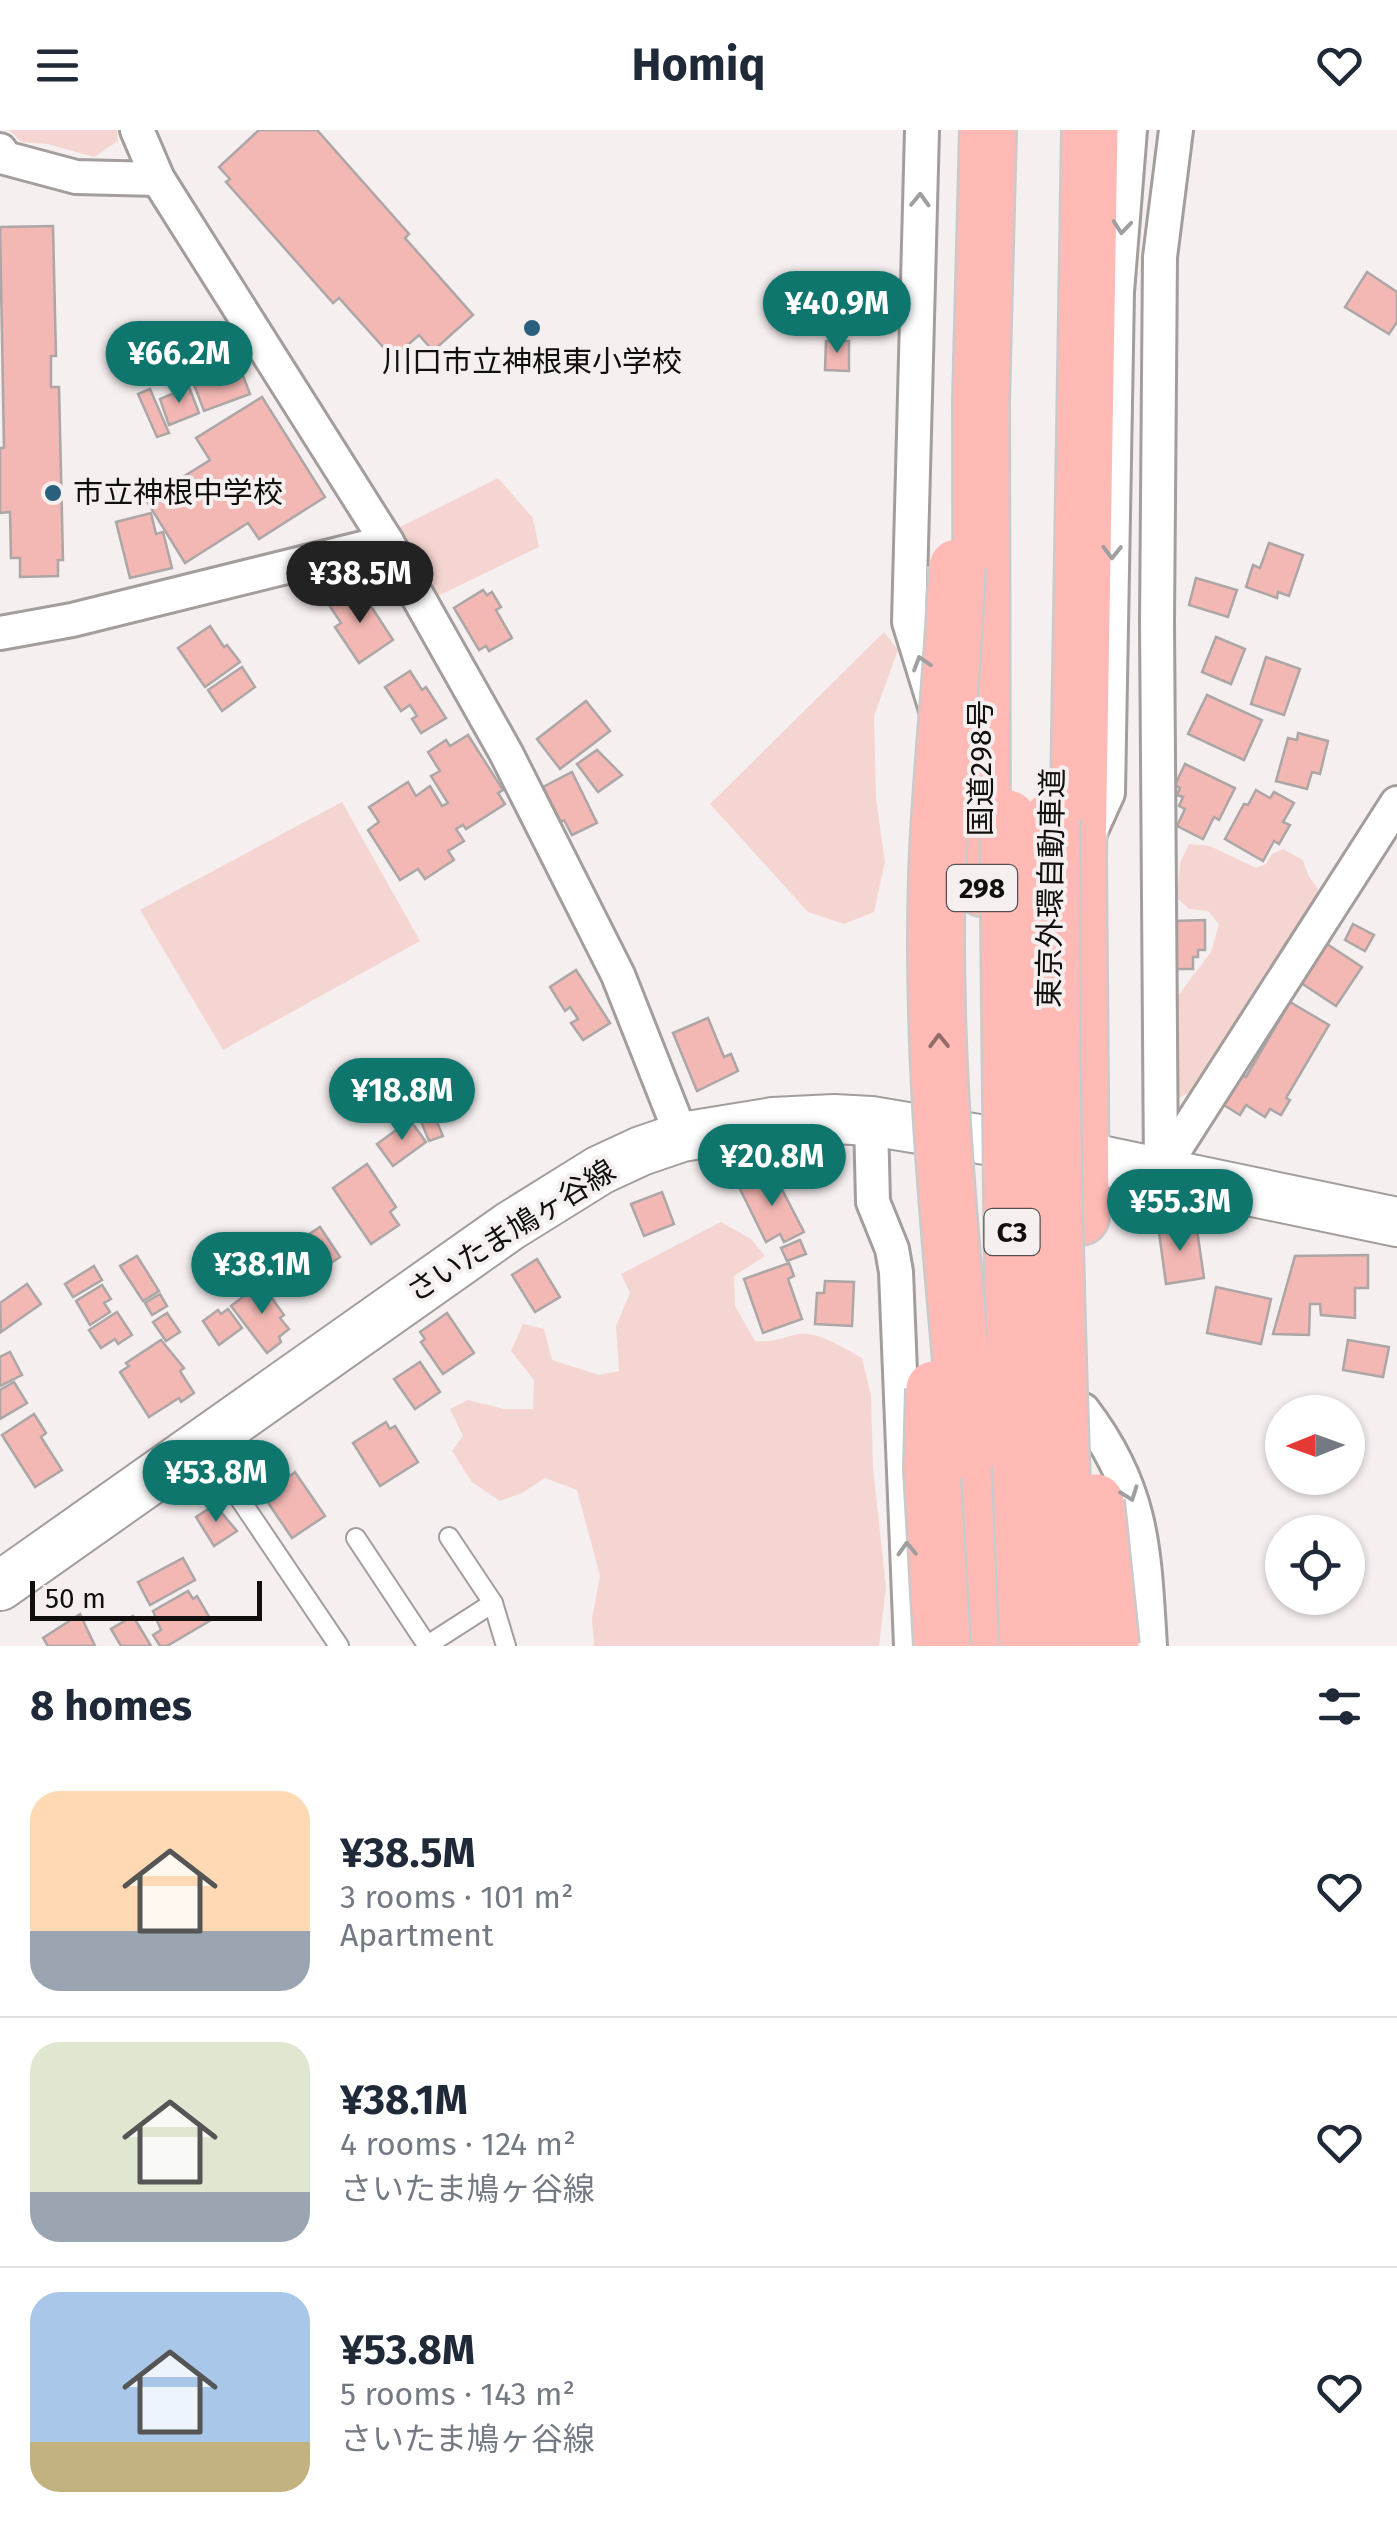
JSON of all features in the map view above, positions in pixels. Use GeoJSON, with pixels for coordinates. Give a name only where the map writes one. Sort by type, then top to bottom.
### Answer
{"type":"FeatureCollection","features":[{"type":"Feature","properties":{"kind":"highway"},"geometry":{"type":"LineString","coordinates":[[942,1646],[932,1469],[940,1105],[937,876],[955,639],[974,130]]}},
{"type":"Feature","properties":{"kind":"highway","name":"国道298号"},"geometry":{"type":"LineString","coordinates":[[988,130],[981,401],[984,1137],[1005,1646]]}},
{"type":"Feature","properties":{"kind":"highway","name":"東京外環自動車道"},"geometry":{"type":"LineString","coordinates":[[1012,130],[1006,541],[1012,1207],[1028,1646]]}},
{"type":"Feature","properties":{"kind":"highway","name":"東京外環自動車道"},"geometry":{"type":"LineString","coordinates":[[1063,130],[1050,1016],[1054,1282],[1068,1646]]}},
{"type":"Feature","properties":{"kind":"highway"},"geometry":{"type":"LineString","coordinates":[[1090,130],[1078,858],[1082,1410],[1096,1629]]}},
{"type":"Feature","properties":{"kind":"highway"},"geometry":{"type":"LineString","coordinates":[[1050,1016],[1069,1247],[1111,1646]]}},
{"type":"Feature","properties":{"kind":"highway"},"geometry":{"type":"LineString","coordinates":[[940,1105],[970,1452],[982,1646]]}},
{"type":"Feature","properties":{"kind":"main road","name":"さいたま鳩ヶ谷線"},"geometry":{"type":"LineString","coordinates":[[0,1586],[510,1226],[600,1170],[682,1138],[773,1122],[871,1121],[984,1137],[1397,1222]]}},
{"type":"Feature","properties":{"kind":"street"},"geometry":{"type":"LineString","coordinates":[[137,130],[158,180],[387,542],[506,752],[618,975],[682,1138]]}},
{"type":"Feature","properties":{"kind":"street"},"geometry":{"type":"LineString","coordinates":[[922,130],[908,622],[982,856]]}},
{"type":"Feature","properties":{"kind":"street"},"geometry":{"type":"LineString","coordinates":[[1078,858],[1108,793],[1116,292],[1130,130]]}},
{"type":"Feature","properties":{"kind":"street"},"geometry":{"type":"LineString","coordinates":[[1161,1172],[1160,257],[1176,130]]}},
{"type":"Feature","properties":{"kind":"street"},"geometry":{"type":"LineString","coordinates":[[0,150],[4,158],[76,177],[158,180]]}},
{"type":"Feature","properties":{"kind":"street"},"geometry":{"type":"LineString","coordinates":[[0,634],[72,620],[387,542]]}},
{"type":"Feature","properties":{"kind":"street"},"geometry":{"type":"LineString","coordinates":[[1161,1172],[1397,803]]}},
{"type":"Feature","properties":{"kind":"street"},"geometry":{"type":"LineString","coordinates":[[871,1121],[873,1202],[892,1249],[896,1272],[911,1646]]}},
{"type":"Feature","properties":{"kind":"street"},"geometry":{"type":"LineString","coordinates":[[1082,1410],[1105,1438],[1132,1494],[1144,1546],[1150,1646]]}},
{"type":"Feature","properties":{"kind":"lane"},"geometry":{"type":"LineString","coordinates":[[202,1443],[339,1646]]}},
{"type":"Feature","properties":{"kind":"lane"},"geometry":{"type":"LineString","coordinates":[[356,1538],[427,1646],[494,1603]]}},
{"type":"Feature","properties":{"kind":"lane"},"geometry":{"type":"LineString","coordinates":[[449,1538],[494,1603],[506,1646]]}},
{"type":"Feature","properties":{"kind":"shaded area"},"geometry":{"type":"Polygon","coordinates":[[[9,130],[117,130],[118,141],[94,157],[48,144],[22,142],[9,130]]]}},
{"type":"Feature","properties":{"kind":"shaded area"},"geometry":{"type":"Polygon","coordinates":[[[498,478],[533,518],[539,547],[438,596],[394,530],[498,478]]]}},
{"type":"Feature","properties":{"kind":"shaded area"},"geometry":{"type":"Polygon","coordinates":[[[884,632],[898,650],[874,716],[876,799],[885,862],[874,912],[844,924],[808,912],[710,804],[884,632]]]}},
{"type":"Feature","properties":{"kind":"shaded area"},"geometry":{"type":"Polygon","coordinates":[[[342,802],[420,941],[223,1050],[140,910],[342,802]]]}},
{"type":"Feature","properties":{"kind":"shaded area"},"geometry":{"type":"Polygon","coordinates":[[[1189,844],[1210,846],[1256,868],[1283,849],[1303,860],[1318,889],[1312,910],[1191,1092],[1180,1097],[1171,1093],[1171,1005],[1211,952],[1219,924],[1208,911],[1189,909],[1177,898],[1180,863],[1189,844]]]}},
{"type":"Feature","properties":{"kind":"shaded area"},"geometry":{"type":"Polygon","coordinates":[[[721,1222],[751,1239],[765,1256],[734,1276],[735,1306],[755,1341],[811,1335],[862,1358],[871,1395],[873,1468],[886,1587],[879,1646],[594,1646],[592,1618],[600,1576],[577,1490],[545,1478],[500,1501],[472,1482],[452,1451],[463,1436],[450,1409],[468,1400],[504,1409],[533,1409],[534,1380],[511,1351],[523,1324],[544,1329],[552,1360],[599,1375],[619,1371],[616,1326],[630,1293],[621,1274],[721,1222]]]}},
{"type":"Feature","properties":{"kind":"building"},"geometry":{"type":"Polygon","coordinates":[[[259,130],[317,130],[409,234],[405,238],[473,315],[433,351],[419,335],[393,358],[339,298],[333,303],[226,182],[230,179],[219,167],[259,130]]]}},
{"type":"Feature","properties":{"kind":"building"},"geometry":{"type":"Polygon","coordinates":[[[53,226],[56,356],[51,356],[51,387],[59,387],[63,560],[58,560],[58,576],[20,577],[20,558],[11,558],[10,512],[0,513],[0,448],[4,448],[0,227],[53,226]]]}},
{"type":"Feature","properties":{"kind":"building"},"geometry":{"type":"Polygon","coordinates":[[[1367,272],[1397,292],[1397,322],[1389,334],[1345,307],[1367,272]]]}},
{"type":"Feature","properties":{"kind":"building"},"geometry":{"type":"Polygon","coordinates":[[[860,280],[904,280],[904,319],[860,319],[860,280]]]}},
{"type":"Feature","properties":{"kind":"building"},"geometry":{"type":"Polygon","coordinates":[[[826,341],[849,341],[849,371],[825,370],[826,341]]]}},
{"type":"Feature","properties":{"kind":"building"},"geometry":{"type":"Polygon","coordinates":[[[227,351],[231,363],[237,360],[250,394],[204,411],[192,379],[203,375],[198,362],[227,351]]]}},
{"type":"Feature","properties":{"kind":"building"},"geometry":{"type":"Polygon","coordinates":[[[189,387],[199,413],[169,425],[160,399],[189,387]]]}},
{"type":"Feature","properties":{"kind":"building"},"geometry":{"type":"Polygon","coordinates":[[[150,389],[169,433],[157,437],[138,394],[150,389]]]}},
{"type":"Feature","properties":{"kind":"building"},"geometry":{"type":"Polygon","coordinates":[[[262,397],[325,497],[259,539],[248,523],[185,563],[146,500],[210,460],[196,438],[262,397]]]}},
{"type":"Feature","properties":{"kind":"building"},"geometry":{"type":"Polygon","coordinates":[[[151,513],[156,534],[163,532],[172,568],[130,578],[116,522],[151,513]]]}},
{"type":"Feature","properties":{"kind":"building"},"geometry":{"type":"Polygon","coordinates":[[[1269,543],[1303,555],[1289,596],[1278,592],[1277,598],[1246,587],[1253,565],[1260,568],[1269,543]]]}},
{"type":"Feature","properties":{"kind":"building"},"geometry":{"type":"Polygon","coordinates":[[[1196,578],[1237,590],[1228,617],[1189,605],[1196,578]]]}},
{"type":"Feature","properties":{"kind":"building"},"geometry":{"type":"Polygon","coordinates":[[[353,590],[362,603],[367,600],[393,640],[359,663],[335,627],[341,623],[329,605],[353,590]]]}},
{"type":"Feature","properties":{"kind":"building"},"geometry":{"type":"Polygon","coordinates":[[[483,590],[487,595],[492,592],[501,607],[496,610],[512,638],[489,651],[486,646],[479,650],[454,608],[483,590]]]}},
{"type":"Feature","properties":{"kind":"building"},"geometry":{"type":"Polygon","coordinates":[[[210,626],[240,662],[205,687],[178,648],[210,626]]]}},
{"type":"Feature","properties":{"kind":"building"},"geometry":{"type":"Polygon","coordinates":[[[1216,637],[1245,649],[1231,684],[1202,672],[1216,637]]]}},
{"type":"Feature","properties":{"kind":"building"},"geometry":{"type":"Polygon","coordinates":[[[1266,657],[1300,669],[1284,715],[1251,704],[1266,657]]]}},
{"type":"Feature","properties":{"kind":"building"},"geometry":{"type":"Polygon","coordinates":[[[242,667],[255,687],[222,711],[208,690],[242,667]]]}},
{"type":"Feature","properties":{"kind":"building"},"geometry":{"type":"Polygon","coordinates":[[[410,671],[446,718],[421,733],[412,719],[417,716],[410,705],[401,711],[385,687],[410,671]]]}},
{"type":"Feature","properties":{"kind":"building"},"geometry":{"type":"Polygon","coordinates":[[[1207,695],[1262,720],[1244,760],[1188,734],[1207,695]]]}},
{"type":"Feature","properties":{"kind":"building"},"geometry":{"type":"Polygon","coordinates":[[[586,701],[610,731],[560,769],[537,739],[586,701]]]}},
{"type":"Feature","properties":{"kind":"building"},"geometry":{"type":"Polygon","coordinates":[[[1298,733],[1328,741],[1320,774],[1312,772],[1307,789],[1276,781],[1288,738],[1297,740],[1298,733]]]}},
{"type":"Feature","properties":{"kind":"building"},"geometry":{"type":"Polygon","coordinates":[[[468,735],[503,790],[498,793],[505,804],[466,829],[463,825],[456,829],[464,841],[448,851],[454,860],[425,879],[418,869],[400,880],[368,830],[379,822],[369,807],[408,782],[416,796],[430,786],[442,806],[448,803],[431,776],[440,771],[428,752],[446,740],[450,746],[468,735]]]}},
{"type":"Feature","properties":{"kind":"building"},"geometry":{"type":"Polygon","coordinates":[[[597,750],[622,775],[598,792],[577,764],[597,750]]]}},
{"type":"Feature","properties":{"kind":"building"},"geometry":{"type":"Polygon","coordinates":[[[1185,764],[1235,788],[1219,820],[1214,817],[1203,839],[1177,826],[1185,809],[1179,806],[1183,797],[1177,795],[1180,788],[1175,785],[1185,764]]]}},
{"type":"Feature","properties":{"kind":"building"},"geometry":{"type":"Polygon","coordinates":[[[572,772],[597,823],[572,835],[543,787],[572,772]]]}},
{"type":"Feature","properties":{"kind":"building"},"geometry":{"type":"Polygon","coordinates":[[[1256,790],[1270,798],[1274,792],[1294,803],[1283,822],[1290,825],[1279,844],[1274,841],[1263,861],[1225,839],[1256,790]]]}},
{"type":"Feature","properties":{"kind":"building"},"geometry":{"type":"Polygon","coordinates":[[[1205,920],[1205,950],[1198,950],[1198,957],[1193,957],[1193,969],[1175,969],[1174,921],[1205,920]]]}},
{"type":"Feature","properties":{"kind":"building"},"geometry":{"type":"Polygon","coordinates":[[[1353,924],[1374,935],[1365,951],[1345,940],[1353,924]]]}},
{"type":"Feature","properties":{"kind":"building"},"geometry":{"type":"Polygon","coordinates":[[[1327,944],[1362,967],[1336,1006],[1301,983],[1327,944]]]}},
{"type":"Feature","properties":{"kind":"building"},"geometry":{"type":"Polygon","coordinates":[[[576,970],[610,1023],[583,1040],[571,1023],[578,1019],[570,1007],[565,1011],[550,987],[576,970]]]}},
{"type":"Feature","properties":{"kind":"building"},"geometry":{"type":"Polygon","coordinates":[[[1290,1002],[1329,1025],[1286,1098],[1290,1100],[1281,1115],[1270,1109],[1265,1117],[1246,1105],[1240,1115],[1224,1105],[1242,1075],[1246,1077],[1290,1002]]]}},
{"type":"Feature","properties":{"kind":"building"},"geometry":{"type":"Polygon","coordinates":[[[708,1018],[724,1057],[731,1054],[738,1071],[697,1091],[673,1033],[708,1018]]]}},
{"type":"Feature","properties":{"kind":"building"},"geometry":{"type":"Polygon","coordinates":[[[433,1113],[443,1136],[429,1141],[420,1119],[433,1113]]]}},
{"type":"Feature","properties":{"kind":"building"},"geometry":{"type":"Polygon","coordinates":[[[410,1120],[426,1142],[393,1166],[377,1144],[410,1120]]]}},
{"type":"Feature","properties":{"kind":"building"},"geometry":{"type":"Polygon","coordinates":[[[367,1164],[396,1207],[390,1212],[399,1225],[371,1244],[333,1188],[367,1164]]]}},
{"type":"Feature","properties":{"kind":"building"},"geometry":{"type":"Polygon","coordinates":[[[773,1172],[804,1232],[784,1242],[780,1234],[766,1242],[740,1189],[773,1172]]]}},
{"type":"Feature","properties":{"kind":"building"},"geometry":{"type":"Polygon","coordinates":[[[662,1192],[674,1224],[644,1236],[631,1204],[662,1192]]]}},
{"type":"Feature","properties":{"kind":"building"},"geometry":{"type":"Polygon","coordinates":[[[1177,1222],[1178,1233],[1197,1230],[1204,1278],[1166,1284],[1158,1225],[1177,1222]]]}},
{"type":"Feature","properties":{"kind":"building"},"geometry":{"type":"Polygon","coordinates":[[[320,1227],[340,1257],[316,1273],[297,1242],[320,1227]]]}},
{"type":"Feature","properties":{"kind":"building"},"geometry":{"type":"Polygon","coordinates":[[[800,1240],[806,1254],[787,1261],[781,1248],[800,1240]]]}},
{"type":"Feature","properties":{"kind":"building"},"geometry":{"type":"Polygon","coordinates":[[[1368,1255],[1368,1288],[1355,1288],[1355,1318],[1321,1315],[1320,1304],[1310,1304],[1309,1335],[1273,1334],[1295,1256],[1368,1255]]]}},
{"type":"Feature","properties":{"kind":"building"},"geometry":{"type":"Polygon","coordinates":[[[137,1256],[159,1291],[143,1301],[120,1266],[137,1256]]]}},
{"type":"Feature","properties":{"kind":"building"},"geometry":{"type":"Polygon","coordinates":[[[537,1259],[560,1297],[535,1312],[512,1275],[537,1259]]]}},
{"type":"Feature","properties":{"kind":"building"},"geometry":{"type":"Polygon","coordinates":[[[789,1263],[794,1276],[788,1279],[802,1319],[763,1333],[744,1279],[789,1263]]]}},
{"type":"Feature","properties":{"kind":"building"},"geometry":{"type":"Polygon","coordinates":[[[94,1266],[102,1280],[73,1297],[65,1284],[94,1266]]]}},
{"type":"Feature","properties":{"kind":"building"},"geometry":{"type":"Polygon","coordinates":[[[825,1281],[854,1282],[852,1326],[815,1324],[817,1293],[824,1293],[825,1281]]]}},
{"type":"Feature","properties":{"kind":"building"},"geometry":{"type":"Polygon","coordinates":[[[261,1283],[284,1315],[280,1318],[289,1329],[267,1353],[231,1306],[261,1283]]]}},
{"type":"Feature","properties":{"kind":"building"},"geometry":{"type":"Polygon","coordinates":[[[27,1284],[41,1304],[1,1332],[0,1303],[27,1284]]]}},
{"type":"Feature","properties":{"kind":"building"},"geometry":{"type":"Polygon","coordinates":[[[102,1285],[111,1299],[104,1303],[110,1312],[90,1325],[76,1301],[102,1285]]]}},
{"type":"Feature","properties":{"kind":"building"},"geometry":{"type":"Polygon","coordinates":[[[1216,1287],[1271,1299],[1261,1344],[1207,1333],[1216,1287]]]}},
{"type":"Feature","properties":{"kind":"building"},"geometry":{"type":"Polygon","coordinates":[[[160,1294],[167,1306],[152,1315],[145,1303],[160,1294]]]}},
{"type":"Feature","properties":{"kind":"building"},"geometry":{"type":"Polygon","coordinates":[[[228,1309],[242,1328],[219,1345],[203,1321],[218,1310],[221,1314],[228,1309]]]}},
{"type":"Feature","properties":{"kind":"building"},"geometry":{"type":"Polygon","coordinates":[[[117,1312],[132,1335],[101,1348],[89,1330],[117,1312]]]}},
{"type":"Feature","properties":{"kind":"building"},"geometry":{"type":"Polygon","coordinates":[[[167,1313],[180,1332],[166,1341],[153,1322],[167,1313]]]}},
{"type":"Feature","properties":{"kind":"building"},"geometry":{"type":"Polygon","coordinates":[[[447,1313],[474,1353],[443,1374],[421,1342],[425,1339],[420,1332],[447,1313]]]}},
{"type":"Feature","properties":{"kind":"building"},"geometry":{"type":"Polygon","coordinates":[[[161,1340],[184,1368],[180,1371],[194,1393],[149,1417],[120,1372],[129,1366],[126,1363],[161,1340]]]}},
{"type":"Feature","properties":{"kind":"building"},"geometry":{"type":"Polygon","coordinates":[[[1348,1340],[1389,1347],[1383,1377],[1343,1370],[1348,1340]]]}},
{"type":"Feature","properties":{"kind":"building"},"geometry":{"type":"Polygon","coordinates":[[[10,1352],[22,1375],[0,1386],[0,1357],[10,1352]]]}},
{"type":"Feature","properties":{"kind":"building"},"geometry":{"type":"Polygon","coordinates":[[[420,1362],[440,1392],[415,1409],[394,1379],[420,1362]]]}},
{"type":"Feature","properties":{"kind":"building"},"geometry":{"type":"Polygon","coordinates":[[[14,1382],[27,1403],[0,1419],[0,1390],[14,1382]]]}},
{"type":"Feature","properties":{"kind":"building"},"geometry":{"type":"Polygon","coordinates":[[[34,1414],[46,1433],[41,1437],[62,1470],[35,1487],[2,1435],[34,1414]]]}},
{"type":"Feature","properties":{"kind":"building"},"geometry":{"type":"Polygon","coordinates":[[[386,1422],[390,1429],[395,1426],[418,1462],[380,1486],[353,1443],[386,1422]]]}},
{"type":"Feature","properties":{"kind":"building"},"geometry":{"type":"Polygon","coordinates":[[[279,1460],[290,1476],[295,1472],[325,1516],[292,1538],[252,1479],[279,1460]]]}},
{"type":"Feature","properties":{"kind":"building"},"geometry":{"type":"Polygon","coordinates":[[[215,1505],[237,1531],[214,1546],[196,1517],[215,1505]]]}},
{"type":"Feature","properties":{"kind":"building"},"geometry":{"type":"Polygon","coordinates":[[[183,1558],[195,1580],[150,1605],[138,1582],[183,1558]]]}},
{"type":"Feature","properties":{"kind":"building"},"geometry":{"type":"Polygon","coordinates":[[[188,1591],[193,1599],[197,1596],[211,1620],[167,1646],[160,1646],[153,1635],[161,1630],[153,1611],[188,1591]]]}},
{"type":"Feature","properties":{"kind":"building"},"geometry":{"type":"Polygon","coordinates":[[[80,1614],[95,1646],[48,1646],[43,1638],[80,1614]]]}},
{"type":"Feature","properties":{"kind":"building"},"geometry":{"type":"Polygon","coordinates":[[[133,1616],[151,1646],[121,1646],[111,1629],[133,1616]]]}},
{"type":"Feature","properties":{"kind":"place","name":"川口市立神根東小学校"},"geometry":{"type":"Point","coordinates":[532,328]}},
{"type":"Feature","properties":{"kind":"place","name":"市立神根中学校"},"geometry":{"type":"Point","coordinates":[53,493]}}]}
